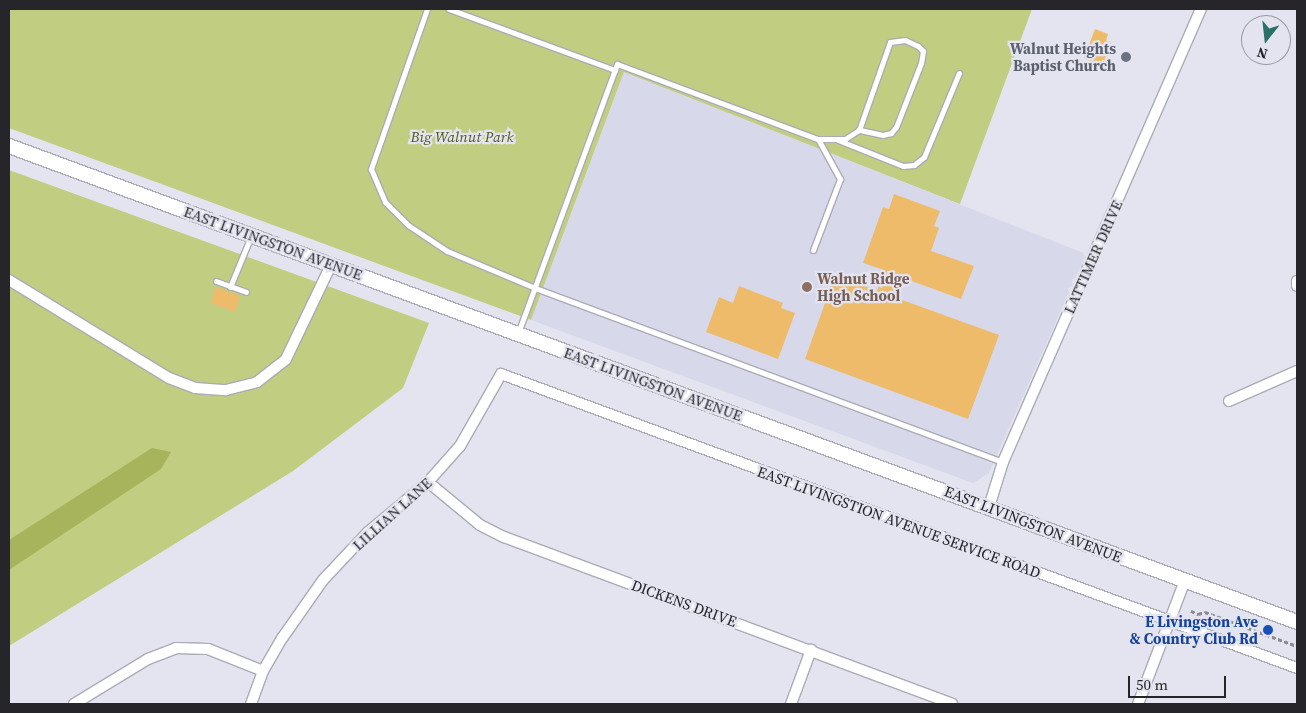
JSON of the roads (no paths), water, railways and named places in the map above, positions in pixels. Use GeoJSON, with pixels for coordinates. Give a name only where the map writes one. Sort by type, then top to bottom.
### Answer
{"type":"FeatureCollection","features":[{"type":"Feature","properties":{"kind":"main road","name":"EAST LIVINGSTON AVENUE"},"geometry":{"type":"LineString","coordinates":[[9,146],[1297,622]]}},
{"type":"Feature","properties":{"kind":"street","name":"LATTIMER DRIVE"},"geometry":{"type":"LineString","coordinates":[[989,507],[1002,462],[1201,9]]}},
{"type":"Feature","properties":{"kind":"street"},"geometry":{"type":"LineString","coordinates":[[9,280],[169,378],[195,388],[226,390],[257,382],[286,359],[331,265]]}},
{"type":"Feature","properties":{"kind":"street"},"geometry":{"type":"LineString","coordinates":[[1297,281],[1297,286]]}},
{"type":"Feature","properties":{"kind":"street"},"geometry":{"type":"LineString","coordinates":[[1229,401],[1297,371]]}},
{"type":"Feature","properties":{"kind":"street","name":"LILLIAN LANE"},"geometry":{"type":"LineString","coordinates":[[251,704],[263,671],[323,580],[368,532],[428,482],[460,446],[501,374]]}},
{"type":"Feature","properties":{"kind":"street","name":"EAST LIVINGSTION AVENUE SERVICE ROAD"},"geometry":{"type":"LineString","coordinates":[[501,374],[903,525],[1170,620],[1297,668]]}},
{"type":"Feature","properties":{"kind":"street","name":"DICKENS DRIVE"},"geometry":{"type":"LineString","coordinates":[[428,482],[480,525],[504,537],[952,704]]}},
{"type":"Feature","properties":{"kind":"street"},"geometry":{"type":"LineString","coordinates":[[1138,704],[1185,580]]}},
{"type":"Feature","properties":{"kind":"street"},"geometry":{"type":"LineString","coordinates":[[74,704],[148,659],[176,648],[208,649],[263,671]]}},
{"type":"Feature","properties":{"kind":"street"},"geometry":{"type":"LineString","coordinates":[[791,704],[811,650]]}},
{"type":"Feature","properties":{"kind":"lane"},"geometry":{"type":"LineString","coordinates":[[427,9],[371,169],[375,184],[385,202],[408,225],[447,252],[534,288],[1002,462]]}},
{"type":"Feature","properties":{"kind":"lane"},"geometry":{"type":"LineString","coordinates":[[450,9],[615,70]]}},
{"type":"Feature","properties":{"kind":"lane"},"geometry":{"type":"LineString","coordinates":[[518,334],[618,64],[818,139],[835,139],[854,136],[860,130],[890,42],[905,40],[918,46],[922,51],[921,63],[896,127],[891,133],[883,136],[860,130]]}},
{"type":"Feature","properties":{"kind":"lane"},"geometry":{"type":"LineString","coordinates":[[835,139],[903,166],[914,165],[924,156],[959,73]]}},
{"type":"Feature","properties":{"kind":"lane"},"geometry":{"type":"LineString","coordinates":[[813,250],[840,179],[818,139]]}},
{"type":"Feature","properties":{"kind":"lane"},"geometry":{"type":"LineString","coordinates":[[230,286],[251,235]]}},
{"type":"Feature","properties":{"kind":"lane"},"geometry":{"type":"LineString","coordinates":[[216,282],[246,292]]}},
{"type":"Feature","properties":{"kind":"place","name":"Walnut Heights Baptist Church"},"geometry":{"type":"Point","coordinates":[1126,57]}},
{"type":"Feature","properties":{"kind":"place","name":"Walnut Ridge High School"},"geometry":{"type":"Point","coordinates":[807,287]}},
{"type":"Feature","properties":{"kind":"place","name":"E Livingston Ave & Country Club Rd"},"geometry":{"type":"Point","coordinates":[1268,630]}},
{"type":"Feature","properties":{"kind":"park label","name":"Big Walnut Park"},"geometry":{"type":"Point","coordinates":[462,137]}}]}
